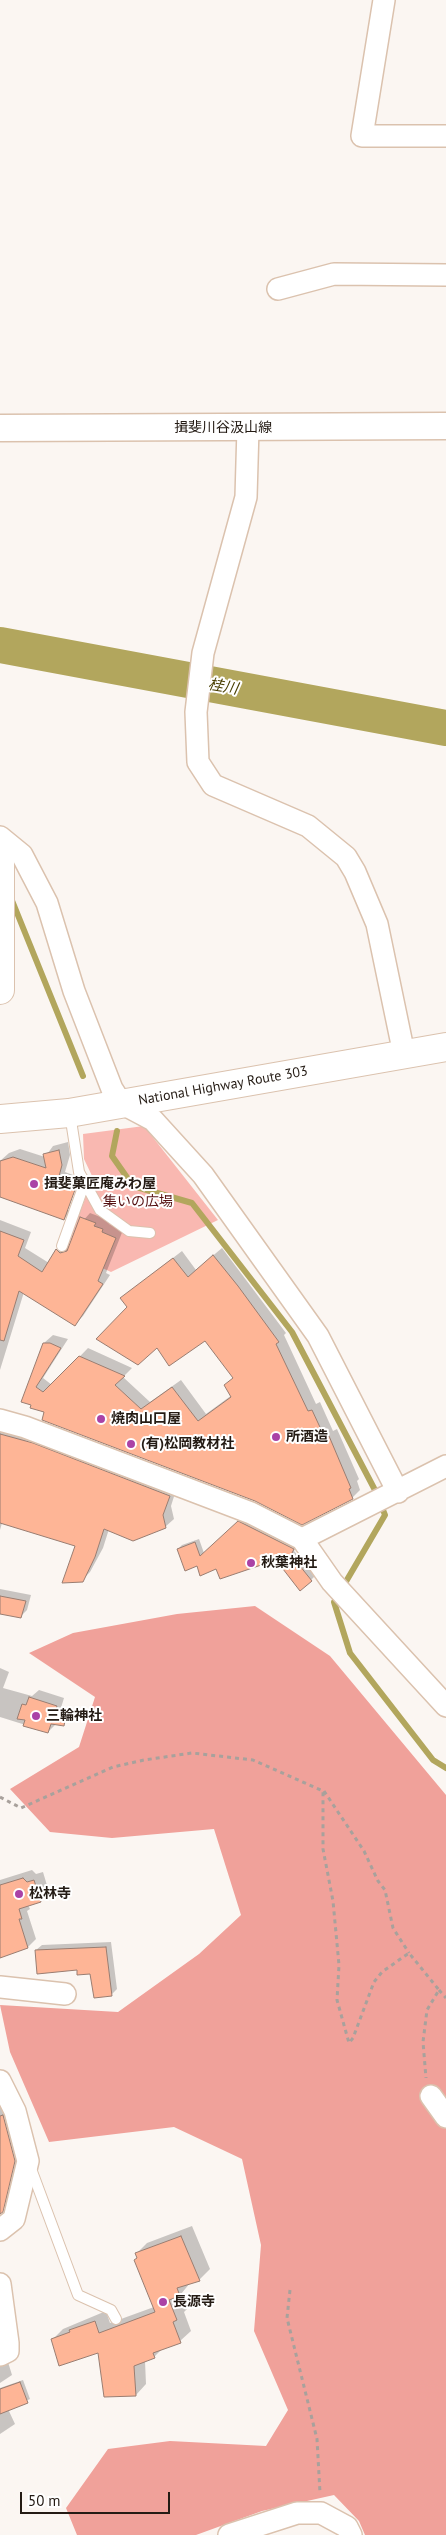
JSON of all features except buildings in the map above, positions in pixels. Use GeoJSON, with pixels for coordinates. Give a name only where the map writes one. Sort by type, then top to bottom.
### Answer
{"type":"FeatureCollection","features":[{"type":"Feature","properties":{"kind":"highway"},"geometry":{"type":"LineString","coordinates":[[0,862],[1,973]]}},
{"type":"Feature","properties":{"kind":"highway","name":"National Highway Route 303"},"geometry":{"type":"LineString","coordinates":[[0,1119],[69,1113],[223,1088],[446,1047]]}},
{"type":"Feature","properties":{"kind":"street"},"geometry":{"type":"LineString","coordinates":[[384,0],[362,136],[446,136]]}},
{"type":"Feature","properties":{"kind":"street"},"geometry":{"type":"LineString","coordinates":[[278,289],[334,274],[446,275]]}},
{"type":"Feature","properties":{"kind":"street","name":"揖斐川谷汲山線"},"geometry":{"type":"LineString","coordinates":[[0,428],[446,426]]}},
{"type":"Feature","properties":{"kind":"street"},"geometry":{"type":"LineString","coordinates":[[248,428],[246,497],[203,653],[196,705],[198,762],[213,785],[308,826],[346,857],[356,872],[378,924],[404,1054]]}},
{"type":"Feature","properties":{"kind":"street"},"geometry":{"type":"LineString","coordinates":[[0,837],[22,855],[46,902],[74,991],[112,1089],[121,1104],[153,1120],[203,1174],[318,1336],[395,1493]]}},
{"type":"Feature","properties":{"kind":"street"},"geometry":{"type":"LineString","coordinates":[[0,1420],[25,1427],[251,1513],[302,1540],[332,1582],[446,1706]]}},
{"type":"Feature","properties":{"kind":"street"},"geometry":{"type":"LineString","coordinates":[[302,1540],[446,1466]]}},
{"type":"Feature","properties":{"kind":"street"},"geometry":{"type":"LineString","coordinates":[[0,1987],[5,1986],[65,1994]]}},
{"type":"Feature","properties":{"kind":"street"},"geometry":{"type":"LineString","coordinates":[[0,2081],[15,2111],[28,2161],[14,2219],[0,2230]]}},
{"type":"Feature","properties":{"kind":"street"},"geometry":{"type":"LineString","coordinates":[[431,2096],[446,2117]]}},
{"type":"Feature","properties":{"kind":"street"},"geometry":{"type":"LineString","coordinates":[[0,2284],[8,2343],[8,2352],[0,2355]]}},
{"type":"Feature","properties":{"kind":"street"},"geometry":{"type":"LineString","coordinates":[[230,2535],[297,2513],[321,2513],[347,2527],[351,2535]]}},
{"type":"Feature","properties":{"kind":"lane"},"geometry":{"type":"LineString","coordinates":[[69,1113],[79,1172],[100,1210],[129,1231],[150,1232]]}},
{"type":"Feature","properties":{"kind":"lane"},"geometry":{"type":"LineString","coordinates":[[62,1246],[85,1182]]}},
{"type":"Feature","properties":{"kind":"lane"},"geometry":{"type":"LineString","coordinates":[[28,2161],[78,2295],[111,2310],[116,2319]]}},
{"type":"Feature","properties":{"kind":"path"},"geometry":{"type":"LineString","coordinates":[[0,1796],[21,1808],[113,1767],[192,1753],[253,1760],[323,1791],[364,1851],[378,1881],[385,1890],[393,1928],[409,1953],[446,1998]]}},
{"type":"Feature","properties":{"kind":"path"},"geometry":{"type":"LineString","coordinates":[[323,1791],[323,1849],[333,1901],[339,1965],[337,2000],[349,2043],[353,2038],[374,1982],[382,1972],[409,1953]]}},
{"type":"Feature","properties":{"kind":"path"},"geometry":{"type":"LineString","coordinates":[[431,2096],[425,2074],[423,2042],[427,2010],[439,1990]]}},
{"type":"Feature","properties":{"kind":"path"},"geometry":{"type":"LineString","coordinates":[[290,2290],[287,2318],[317,2439],[321,2513]]}},
{"type":"Feature","properties":{"kind":"green space","name":"集いの広場"},"geometry":{"type":"Polygon","coordinates":[[[144,1126],[218,1220],[111,1272],[65,1251],[93,1178],[84,1159],[83,1134],[144,1126]]]}},
{"type":"Feature","properties":{"kind":"shaded area"},"geometry":{"type":"Polygon","coordinates":[[[255,1606],[330,1656],[446,1795],[446,2535],[365,2535],[359,2521],[334,2495],[262,2511],[196,2535],[77,2535],[66,2508],[108,2449],[170,2441],[266,2446],[288,2410],[254,2331],[261,2245],[242,2159],[174,2127],[49,2142],[10,2052],[0,2005],[118,2012],[199,1954],[241,1915],[214,1829],[112,1838],[50,1832],[10,1789],[79,1747],[95,1697],[29,1653],[73,1633],[177,1614],[255,1606]]]}},
{"type":"Feature","properties":{"kind":"waterway","name":"桂川"},"geometry":{"type":"LineString","coordinates":[[0,645],[446,728]]}},
{"type":"Feature","properties":{"kind":"waterway"},"geometry":{"type":"LineString","coordinates":[[11,898],[83,1076]]}},
{"type":"Feature","properties":{"kind":"waterway"},"geometry":{"type":"LineString","coordinates":[[117,1131],[112,1156],[133,1186],[192,1203],[292,1332],[376,1492],[385,1515],[334,1602],[350,1653],[433,1760],[446,1768]]}},
{"type":"Feature","properties":{"kind":"place","name":"揖斐菓匠庵みわ屋"},"geometry":{"type":"Point","coordinates":[34,1184]}},
{"type":"Feature","properties":{"kind":"place","name":"焼肉山口屋"},"geometry":{"type":"Point","coordinates":[101,1419]}},
{"type":"Feature","properties":{"kind":"place","name":"所酒造"},"geometry":{"type":"Point","coordinates":[276,1437]}},
{"type":"Feature","properties":{"kind":"place","name":"(有)松岡教材社"},"geometry":{"type":"Point","coordinates":[131,1444]}},
{"type":"Feature","properties":{"kind":"place","name":"秋葉神社"},"geometry":{"type":"Point","coordinates":[251,1563]}},
{"type":"Feature","properties":{"kind":"place","name":"三輪神社"},"geometry":{"type":"Point","coordinates":[36,1716]}},
{"type":"Feature","properties":{"kind":"place","name":"松林寺"},"geometry":{"type":"Point","coordinates":[19,1894]}},
{"type":"Feature","properties":{"kind":"place","name":"長源寺"},"geometry":{"type":"Point","coordinates":[163,2302]}}]}
